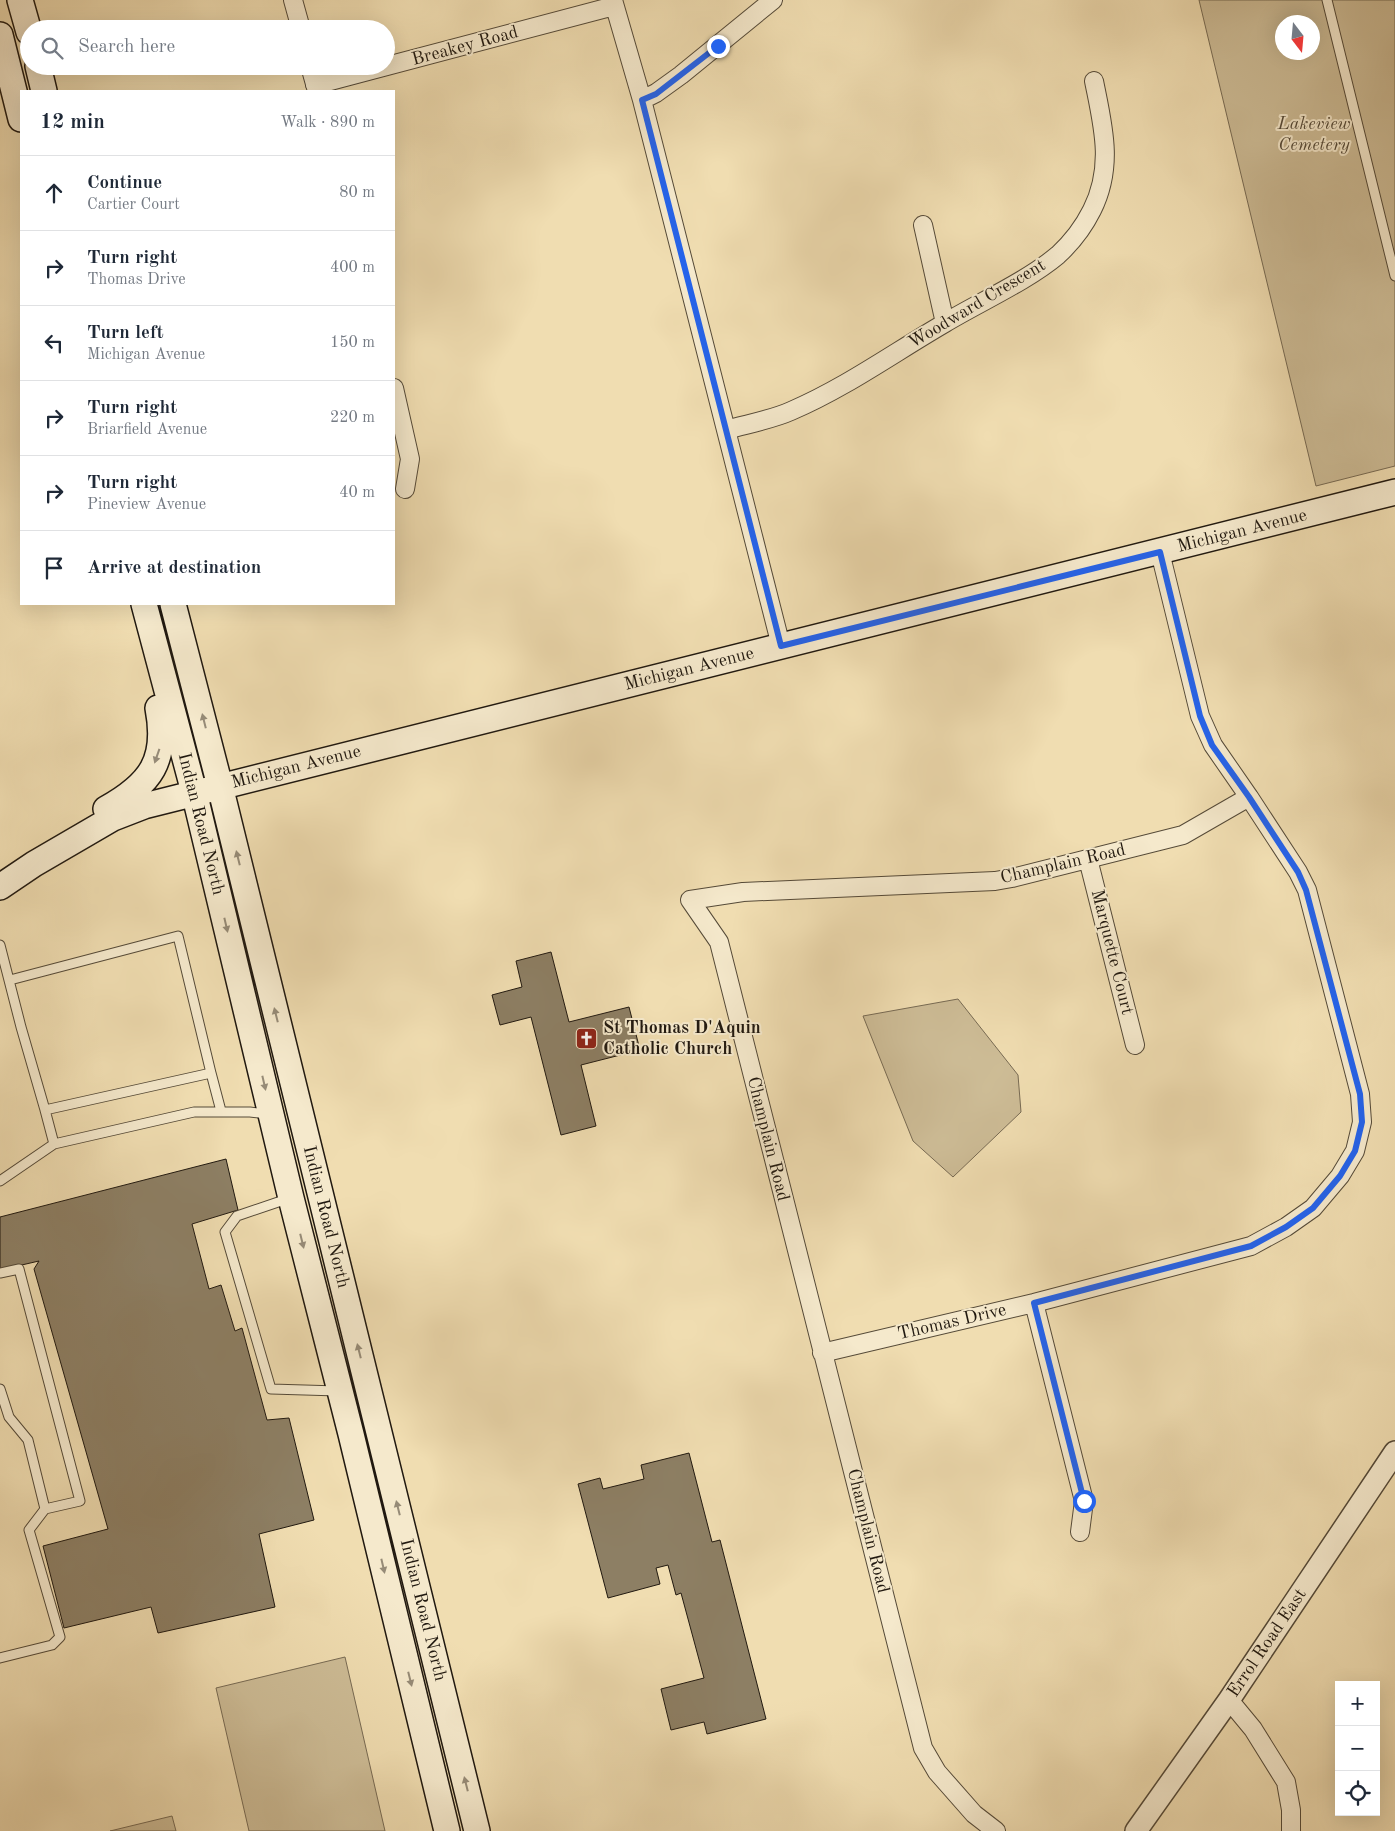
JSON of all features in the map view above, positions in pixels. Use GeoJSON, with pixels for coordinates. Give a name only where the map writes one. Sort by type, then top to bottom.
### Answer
{"type":"FeatureCollection","features":[{"type":"Feature","properties":{"kind":"main road"},"geometry":{"type":"LineString","coordinates":[[20,0],[26,20]]}},
{"type":"Feature","properties":{"kind":"main road"},"geometry":{"type":"LineString","coordinates":[[0,35],[20,115]]}},
{"type":"Feature","properties":{"kind":"main road"},"geometry":{"type":"LineString","coordinates":[[40,75],[44,90]]}},
{"type":"Feature","properties":{"kind":"main road","name":"Michigan Avenue"},"geometry":{"type":"LineString","coordinates":[[0,887],[34,864],[124,812],[194,792],[1395,492]]}},
{"type":"Feature","properties":{"kind":"main road","name":"Indian Road North"},"geometry":{"type":"LineString","coordinates":[[144,605],[194,792],[291,1198],[447,1831]]}},
{"type":"Feature","properties":{"kind":"main road","name":"Indian Road North"},"geometry":{"type":"LineString","coordinates":[[173,605],[220,786],[477,1831]]}},
{"type":"Feature","properties":{"kind":"main road"},"geometry":{"type":"LineString","coordinates":[[34,864],[44,850],[65,833],[119,802],[149,775],[158,756],[162,738],[155,691],[152,638]]}},
{"type":"Feature","properties":{"kind":"street"},"geometry":{"type":"LineString","coordinates":[[293,0],[299,20]]}},
{"type":"Feature","properties":{"kind":"street"},"geometry":{"type":"LineString","coordinates":[[642,100],[656,94],[681,75],[773,0]]}},
{"type":"Feature","properties":{"kind":"street"},"geometry":{"type":"LineString","coordinates":[[614,3],[642,100],[781,646]]}},
{"type":"Feature","properties":{"kind":"street","name":"Breakey Road"},"geometry":{"type":"LineString","coordinates":[[395,65],[614,3]]}},
{"type":"Feature","properties":{"kind":"street"},"geometry":{"type":"LineString","coordinates":[[312,75],[316,88]]}},
{"type":"Feature","properties":{"kind":"street","name":"Breakey Road"},"geometry":{"type":"LineString","coordinates":[[316,88],[362,75]]}},
{"type":"Feature","properties":{"kind":"street","name":"Woodward Crescent"},"geometry":{"type":"LineString","coordinates":[[726,430],[789,412],[804,405],[1041,268],[1059,254],[1071,241],[1087,217],[1098,194],[1106,161],[1103,126],[1094,81]]}},
{"type":"Feature","properties":{"kind":"street"},"geometry":{"type":"LineString","coordinates":[[923,225],[944,323]]}},
{"type":"Feature","properties":{"kind":"street"},"geometry":{"type":"LineString","coordinates":[[395,392],[410,459],[405,489]]}},
{"type":"Feature","properties":{"kind":"street","name":"Thomas Drive"},"geometry":{"type":"LineString","coordinates":[[822,1353],[1034,1303],[1251,1246],[1286,1227],[1313,1208],[1340,1176],[1355,1151],[1362,1122],[1360,1094],[1306,890],[1298,872],[1212,745],[1200,716],[1160,552]]}},
{"type":"Feature","properties":{"kind":"street","name":"Champlain Road"},"geometry":{"type":"LineString","coordinates":[[996,1831],[974,1814],[937,1772],[923,1748],[718,942],[690,900],[742,892],[995,881],[1030,874],[1183,835],[1249,797]]}},
{"type":"Feature","properties":{"kind":"street","name":"Marquette Court"},"geometry":{"type":"LineString","coordinates":[[1088,859],[1135,1045]]}},
{"type":"Feature","properties":{"kind":"street"},"geometry":{"type":"LineString","coordinates":[[1034,1303],[1084,1501],[1080,1532]]}},
{"type":"Feature","properties":{"kind":"street","name":"Errol Road East"},"geometry":{"type":"LineString","coordinates":[[1136,1831],[1229,1700],[1395,1452]]}},
{"type":"Feature","properties":{"kind":"street"},"geometry":{"type":"LineString","coordinates":[[1229,1700],[1253,1729],[1286,1782],[1291,1810],[1291,1831]]}},
{"type":"Feature","properties":{"kind":"lane"},"geometry":{"type":"LineString","coordinates":[[1328,0],[1395,276]]}},
{"type":"Feature","properties":{"kind":"lane"},"geometry":{"type":"LineString","coordinates":[[10,980],[178,936],[221,1111]]}},
{"type":"Feature","properties":{"kind":"lane"},"geometry":{"type":"LineString","coordinates":[[0,945],[54,1144]]}},
{"type":"Feature","properties":{"kind":"lane"},"geometry":{"type":"LineString","coordinates":[[46,1110],[211,1073]]}},
{"type":"Feature","properties":{"kind":"lane"},"geometry":{"type":"LineString","coordinates":[[0,1181],[54,1144],[194,1112],[221,1111],[271,1114]]}},
{"type":"Feature","properties":{"kind":"lane"},"geometry":{"type":"LineString","coordinates":[[291,1198],[237,1216],[225,1232],[271,1389],[340,1391]]}},
{"type":"Feature","properties":{"kind":"lane"},"geometry":{"type":"LineString","coordinates":[[0,1273],[19,1268],[80,1501],[45,1509],[29,1530],[60,1636],[52,1645],[0,1658]]}},
{"type":"Feature","properties":{"kind":"lane"},"geometry":{"type":"LineString","coordinates":[[0,1389],[9,1416],[28,1440],[45,1509]]}},
{"type":"Feature","properties":{"kind":"green space","name":"Lakeview Cemetery"},"geometry":{"type":"Polygon","coordinates":[[[1199,0],[1395,0],[1395,466],[1316,486],[1199,0]]]}},
{"type":"Feature","properties":{"kind":"green space"},"geometry":{"type":"Polygon","coordinates":[[[958,999],[1018,1075],[1021,1112],[953,1177],[913,1141],[863,1016],[958,999]]]}},
{"type":"Feature","properties":{"kind":"green space"},"geometry":{"type":"Polygon","coordinates":[[[345,1657],[385,1831],[249,1831],[216,1688],[345,1657]]]}},
{"type":"Feature","properties":{"kind":"green space"},"geometry":{"type":"Polygon","coordinates":[[[172,1816],[176,1831],[110,1831],[172,1816]]]}},
{"type":"Feature","properties":{"kind":"building","name":"St Thomas D'Aquin Catholic Church"},"geometry":{"type":"Polygon","coordinates":[[[551,952],[569,1022],[629,1007],[640,1050],[581,1065],[596,1126],[561,1135],[531,1017],[500,1025],[492,995],[522,987],[516,961],[551,952]]]}},
{"type":"Feature","properties":{"kind":"building"},"geometry":{"type":"Polygon","coordinates":[[[226,1159],[238,1210],[192,1224],[209,1289],[221,1285],[235,1331],[242,1328],[267,1420],[289,1418],[314,1520],[259,1534],[275,1607],[158,1633],[151,1607],[64,1628],[43,1546],[108,1529],[34,1269],[39,1261],[0,1270],[0,1217],[226,1159]]]}},
{"type":"Feature","properties":{"kind":"building"},"geometry":{"type":"Polygon","coordinates":[[[689,1453],[712,1542],[720,1540],[766,1719],[707,1734],[704,1722],[671,1730],[661,1689],[704,1678],[681,1593],[676,1595],[668,1565],[656,1568],[660,1584],[608,1598],[578,1484],[600,1478],[603,1489],[644,1479],[641,1465],[689,1453]]]}},
{"type":"Feature","properties":{"kind":"place","name":"St Thomas D'Aquin Catholic Church"},"geometry":{"type":"Point","coordinates":[587,1038]}},
{"type":"Feature","properties":{"kind":"route"},"geometry":{"type":"LineString","coordinates":[[718,46],[656,94],[642,100],[781,646],[1160,552],[1200,716],[1212,745],[1298,872],[1306,890],[1360,1094],[1362,1122],[1355,1151],[1340,1176],[1313,1208],[1286,1227],[1251,1246],[1034,1303],[1084,1501]]}}]}
